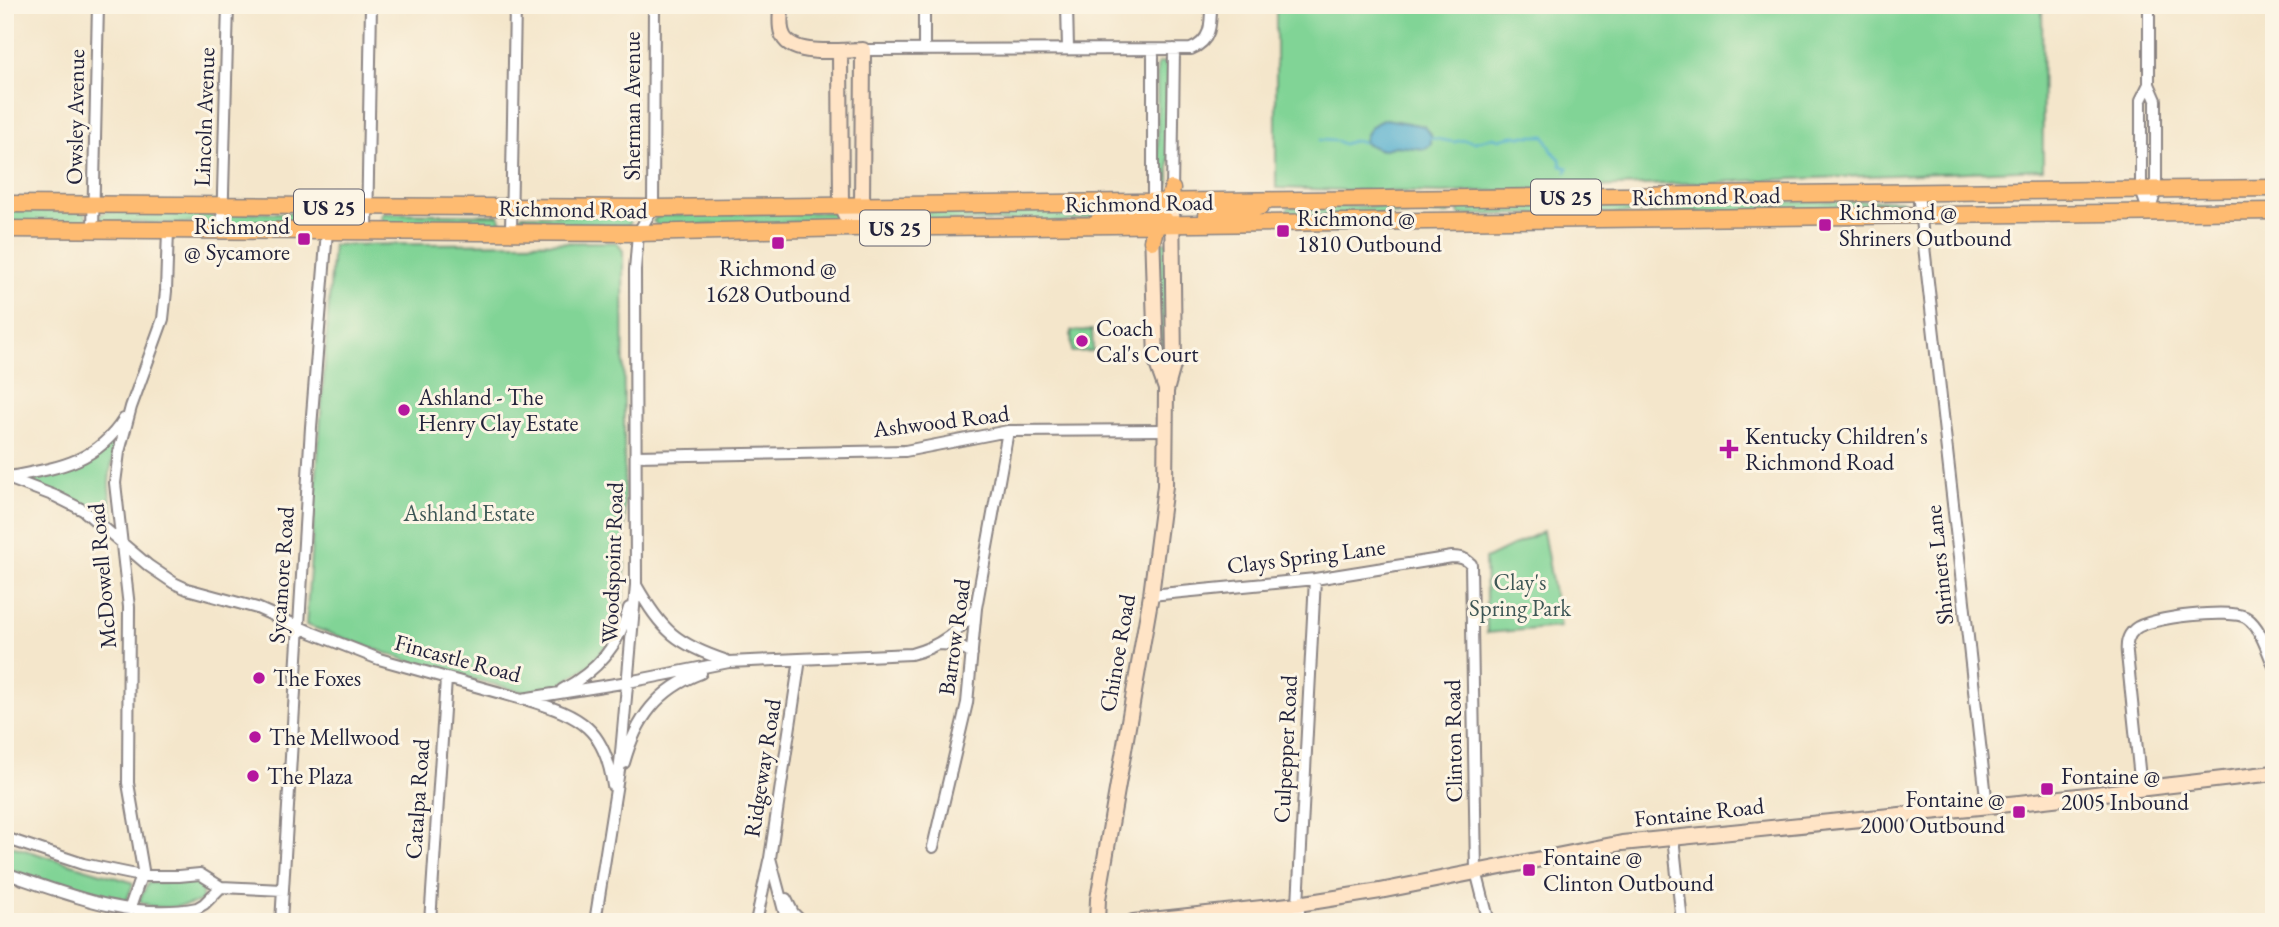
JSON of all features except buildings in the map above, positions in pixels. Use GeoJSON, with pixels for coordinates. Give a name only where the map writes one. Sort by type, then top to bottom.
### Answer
{"type":"FeatureCollection","features":[{"type":"Feature","properties":{"kind":"main road","name":"Richmond Road"},"geometry":{"type":"LineString","coordinates":[[5,204],[653,208],[862,206],[1162,214],[1280,200],[2274,188]]}},
{"type":"Feature","properties":{"kind":"main road","name":"Richmond Road"},"geometry":{"type":"LineString","coordinates":[[5,229],[638,233],[1069,227],[1124,214],[1920,216],[2274,211]]}},
{"type":"Feature","properties":{"kind":"street","name":"Owsley Avenue"},"geometry":{"type":"LineString","coordinates":[[93,229],[98,5]]}},
{"type":"Feature","properties":{"kind":"street","name":"Lincoln Avenue"},"geometry":{"type":"LineString","coordinates":[[222,230],[228,5]]}},
{"type":"Feature","properties":{"kind":"street"},"geometry":{"type":"LineString","coordinates":[[367,231],[371,5]]}},
{"type":"Feature","properties":{"kind":"street"},"geometry":{"type":"LineString","coordinates":[[511,231],[515,5]]}},
{"type":"Feature","properties":{"kind":"street","name":"Sherman Avenue"},"geometry":{"type":"LineString","coordinates":[[653,208],[654,5]]}},
{"type":"Feature","properties":{"kind":"street"},"geometry":{"type":"LineString","coordinates":[[781,5],[781,29],[785,40],[792,47],[840,51],[1191,49],[1206,38],[1210,31],[1211,5]]}},
{"type":"Feature","properties":{"kind":"street"},"geometry":{"type":"LineString","coordinates":[[924,5],[924,49]]}},
{"type":"Feature","properties":{"kind":"street"},"geometry":{"type":"LineString","coordinates":[[1068,5],[1068,49]]}},
{"type":"Feature","properties":{"kind":"street"},"geometry":{"type":"LineString","coordinates":[[2149,5],[2149,84],[2156,100],[2149,213]]}},
{"type":"Feature","properties":{"kind":"street"},"geometry":{"type":"LineString","coordinates":[[1162,214],[1174,49]]}},
{"type":"Feature","properties":{"kind":"street"},"geometry":{"type":"LineString","coordinates":[[852,228],[862,206],[863,50]]}},
{"type":"Feature","properties":{"kind":"street"},"geometry":{"type":"LineString","coordinates":[[1153,50],[1162,214]]}},
{"type":"Feature","properties":{"kind":"street"},"geometry":{"type":"LineString","coordinates":[[840,51],[841,206],[852,228]]}},
{"type":"Feature","properties":{"kind":"street","name":"Shriners Lane"},"geometry":{"type":"LineString","coordinates":[[1918,194],[1987,806]]}},
{"type":"Feature","properties":{"kind":"street","name":"Woodspoint Road"},"geometry":{"type":"LineString","coordinates":[[595,922],[628,682],[636,585],[635,270],[638,233],[653,208]]}},
{"type":"Feature","properties":{"kind":"street","name":"Chinoe Road"},"geometry":{"type":"LineString","coordinates":[[1162,214],[1156,361],[1166,391]]}},
{"type":"Feature","properties":{"kind":"street","name":"Chinoe Road"},"geometry":{"type":"LineString","coordinates":[[1097,922],[1098,899],[1151,595],[1165,486],[1166,391],[1174,362],[1162,214]]}},
{"type":"Feature","properties":{"kind":"street","name":"McDowell Road"},"geometry":{"type":"LineString","coordinates":[[125,922],[141,876],[142,864],[126,757],[130,646],[123,543],[115,483],[119,452],[131,407],[163,319],[167,230]]}},
{"type":"Feature","properties":{"kind":"street","name":"Sycamore Road"},"geometry":{"type":"LineString","coordinates":[[281,922],[311,427],[327,231]]}},
{"type":"Feature","properties":{"kind":"street","name":"Fincastle Road"},"geometry":{"type":"LineString","coordinates":[[7,477],[57,467],[90,454],[114,433],[131,407]]}},
{"type":"Feature","properties":{"kind":"street","name":"Ashwood Road"},"geometry":{"type":"LineString","coordinates":[[636,456],[905,451],[1008,431],[1166,430]]}},
{"type":"Feature","properties":{"kind":"street","name":"Barrow Road"},"geometry":{"type":"LineString","coordinates":[[933,847],[967,703],[976,608],[1008,431]]}},
{"type":"Feature","properties":{"kind":"street","name":"Fincastle Road"},"geometry":{"type":"LineString","coordinates":[[7,477],[83,510],[174,583],[201,594],[257,608],[356,650],[446,679],[522,699],[729,662],[898,656],[924,651],[964,625],[976,608]]}},
{"type":"Feature","properties":{"kind":"street","name":"Clays Spring Lane"},"geometry":{"type":"LineString","coordinates":[[1151,595],[1315,579],[1448,558],[1461,557],[1466,560]]}},
{"type":"Feature","properties":{"kind":"street","name":"Clinton Road"},"geometry":{"type":"LineString","coordinates":[[1466,560],[1471,564],[1476,871],[1489,922]]}},
{"type":"Feature","properties":{"kind":"street","name":"Culpepper Road"},"geometry":{"type":"LineString","coordinates":[[1300,922],[1298,904],[1315,579]]}},
{"type":"Feature","properties":{"kind":"street"},"geometry":{"type":"LineString","coordinates":[[636,585],[656,618],[673,636],[696,650],[729,662]]}},
{"type":"Feature","properties":{"kind":"street"},"geometry":{"type":"LineString","coordinates":[[548,695],[586,676],[608,655],[623,628],[636,585]]}},
{"type":"Feature","properties":{"kind":"street"},"geometry":{"type":"LineString","coordinates":[[2141,788],[2126,654],[2128,638],[2136,628],[2149,622],[2236,614],[2247,618],[2257,630],[2274,666]]}},
{"type":"Feature","properties":{"kind":"street"},"geometry":{"type":"LineString","coordinates":[[938,644],[957,645],[972,654]]}},
{"type":"Feature","properties":{"kind":"street","name":"Ridgeway Road"},"geometry":{"type":"LineString","coordinates":[[788,922],[770,858],[800,659]]}},
{"type":"Feature","properties":{"kind":"street"},"geometry":{"type":"LineString","coordinates":[[614,796],[632,741],[645,713],[677,683],[729,662]]}},
{"type":"Feature","properties":{"kind":"street","name":"Catalpa Road"},"geometry":{"type":"LineString","coordinates":[[430,922],[446,679]]}},
{"type":"Feature","properties":{"kind":"street"},"geometry":{"type":"LineString","coordinates":[[522,699],[557,710],[595,733],[611,775],[614,796]]}},
{"type":"Feature","properties":{"kind":"street","name":"Fontaine Road"},"geometry":{"type":"LineString","coordinates":[[1133,922],[1298,904],[1380,891],[1597,847],[1673,837],[1987,806],[2274,773]]}},
{"type":"Feature","properties":{"kind":"street"},"geometry":{"type":"LineString","coordinates":[[1673,837],[1682,922]]}},
{"type":"Feature","properties":{"kind":"street"},"geometry":{"type":"LineString","coordinates":[[5,838],[83,864],[141,876],[200,874],[221,887],[283,890]]}},
{"type":"Feature","properties":{"kind":"street"},"geometry":{"type":"LineString","coordinates":[[756,922],[770,858]]}},
{"type":"Feature","properties":{"kind":"street"},"geometry":{"type":"LineString","coordinates":[[770,858],[789,906],[802,922]]}},
{"type":"Feature","properties":{"kind":"street"},"geometry":{"type":"LineString","coordinates":[[5,873],[61,892],[131,910],[188,910],[200,907],[221,887]]}},
{"type":"Feature","properties":{"kind":"street"},"geometry":{"type":"LineString","coordinates":[[206,876],[209,895],[207,901]]}},
{"type":"Feature","properties":{"kind":"green space"},"geometry":{"type":"Polygon","coordinates":[[[1276,5],[2042,5],[2043,169],[1442,193],[1276,188],[1276,5]]]}},
{"type":"Feature","properties":{"kind":"green space"},"geometry":{"type":"Polygon","coordinates":[[[1167,62],[1169,188],[1162,189],[1158,186],[1157,67],[1158,63],[1167,62]]]}},
{"type":"Feature","properties":{"kind":"green space"},"geometry":{"type":"Polygon","coordinates":[[[1901,200],[1906,203],[1904,210],[1459,215],[1458,211],[1462,206],[1901,200]]]}},
{"type":"Feature","properties":{"kind":"green space"},"geometry":{"type":"Polygon","coordinates":[[[1445,205],[1449,208],[1449,214],[1286,216],[1289,207],[1445,205]]]}},
{"type":"Feature","properties":{"kind":"green space"},"geometry":{"type":"Polygon","coordinates":[[[1147,208],[1062,222],[862,221],[867,212],[1147,208]]]}},
{"type":"Feature","properties":{"kind":"green space"},"geometry":{"type":"Polygon","coordinates":[[[5,210],[85,212],[87,219],[86,222],[5,223],[5,210]]]}},
{"type":"Feature","properties":{"kind":"green space"},"geometry":{"type":"Polygon","coordinates":[[[107,211],[211,213],[214,219],[210,224],[101,222],[100,215],[107,211]]]}},
{"type":"Feature","properties":{"kind":"green space"},"geometry":{"type":"Polygon","coordinates":[[[234,212],[341,214],[347,219],[343,225],[229,225],[227,216],[234,212]]]}},
{"type":"Feature","properties":{"kind":"green space"},"geometry":{"type":"Polygon","coordinates":[[[836,212],[843,221],[658,226],[653,221],[659,215],[836,212]]]}},
{"type":"Feature","properties":{"kind":"green space"},"geometry":{"type":"Polygon","coordinates":[[[383,213],[499,215],[502,223],[499,227],[384,224],[381,217],[383,213]]]}},
{"type":"Feature","properties":{"kind":"green space"},"geometry":{"type":"Polygon","coordinates":[[[523,215],[625,215],[630,220],[629,226],[516,225],[516,219],[523,215]]]}},
{"type":"Feature","properties":{"kind":"green space","name":"Ashland Estate"},"geometry":{"type":"Polygon","coordinates":[[[617,242],[623,251],[625,583],[622,609],[611,640],[591,664],[560,685],[524,692],[429,668],[306,625],[333,245],[617,242]]]}},
{"type":"Feature","properties":{"kind":"green space"},"geometry":{"type":"Polygon","coordinates":[[[1168,242],[1168,356],[1161,357],[1158,243],[1168,242]]]}},
{"type":"Feature","properties":{"kind":"green space","name":"Coach Cal's Court"},"geometry":{"type":"Polygon","coordinates":[[[1092,330],[1093,351],[1072,352],[1071,331],[1092,330]]]}},
{"type":"Feature","properties":{"kind":"green space"},"geometry":{"type":"Polygon","coordinates":[[[117,435],[109,485],[115,531],[22,478],[62,471],[86,461],[98,454],[117,435]]]}},
{"type":"Feature","properties":{"kind":"green space","name":"Clay's Spring Park"},"geometry":{"type":"Polygon","coordinates":[[[1543,531],[1560,627],[1487,633],[1485,559],[1543,531]]]}},
{"type":"Feature","properties":{"kind":"green space"},"geometry":{"type":"Polygon","coordinates":[[[5,844],[131,882],[133,884],[126,902],[121,903],[5,869],[5,844]]]}},
{"type":"Feature","properties":{"kind":"green space"},"geometry":{"type":"Polygon","coordinates":[[[197,880],[203,882],[202,901],[160,907],[139,900],[148,883],[197,880]]]}},
{"type":"Feature","properties":{"kind":"water"},"geometry":{"type":"Polygon","coordinates":[[[1386,119],[1424,126],[1431,134],[1431,145],[1424,149],[1396,146],[1381,150],[1364,143],[1371,128],[1386,119]]]}},
{"type":"Feature","properties":{"kind":"waterway"},"geometry":{"type":"LineString","coordinates":[[1431,138],[1475,142],[1494,137],[1545,136],[1552,151],[1560,159],[1561,166],[1568,168],[1566,172]]}},
{"type":"Feature","properties":{"kind":"waterway"},"geometry":{"type":"LineString","coordinates":[[1320,140],[1343,144],[1363,142]]}},
{"type":"Feature","properties":{"kind":"place","name":"Richmond @ Shriners Outbound"},"geometry":{"type":"Point","coordinates":[1825,225]}},
{"type":"Feature","properties":{"kind":"place","name":"Richmond @ 1810 Outbound"},"geometry":{"type":"Point","coordinates":[1283,231]}},
{"type":"Feature","properties":{"kind":"place","name":"Richmond @ Sycamore"},"geometry":{"type":"Point","coordinates":[304,239]}},
{"type":"Feature","properties":{"kind":"place","name":"Richmond @ 1628 Outbound"},"geometry":{"type":"Point","coordinates":[778,243]}},
{"type":"Feature","properties":{"kind":"place","name":"Coach Cal's Court"},"geometry":{"type":"Point","coordinates":[1082,341]}},
{"type":"Feature","properties":{"kind":"place","name":"Ashland - The Henry Clay Estate"},"geometry":{"type":"Point","coordinates":[404,410]}},
{"type":"Feature","properties":{"kind":"place","name":"Kentucky Children's Richmond Road"},"geometry":{"type":"Point","coordinates":[1729,449]}},
{"type":"Feature","properties":{"kind":"place","name":"The Foxes"},"geometry":{"type":"Point","coordinates":[259,678]}},
{"type":"Feature","properties":{"kind":"place","name":"The Mellwood"},"geometry":{"type":"Point","coordinates":[255,737]}},
{"type":"Feature","properties":{"kind":"place","name":"The Plaza"},"geometry":{"type":"Point","coordinates":[253,776]}},
{"type":"Feature","properties":{"kind":"place","name":"Fontaine @ 2005 Inbound"},"geometry":{"type":"Point","coordinates":[2047,789]}},
{"type":"Feature","properties":{"kind":"place","name":"Fontaine @ 2000 Outbound"},"geometry":{"type":"Point","coordinates":[2019,812]}},
{"type":"Feature","properties":{"kind":"place","name":"Fontaine @ Clinton Outbound"},"geometry":{"type":"Point","coordinates":[1529,870]}}]}
